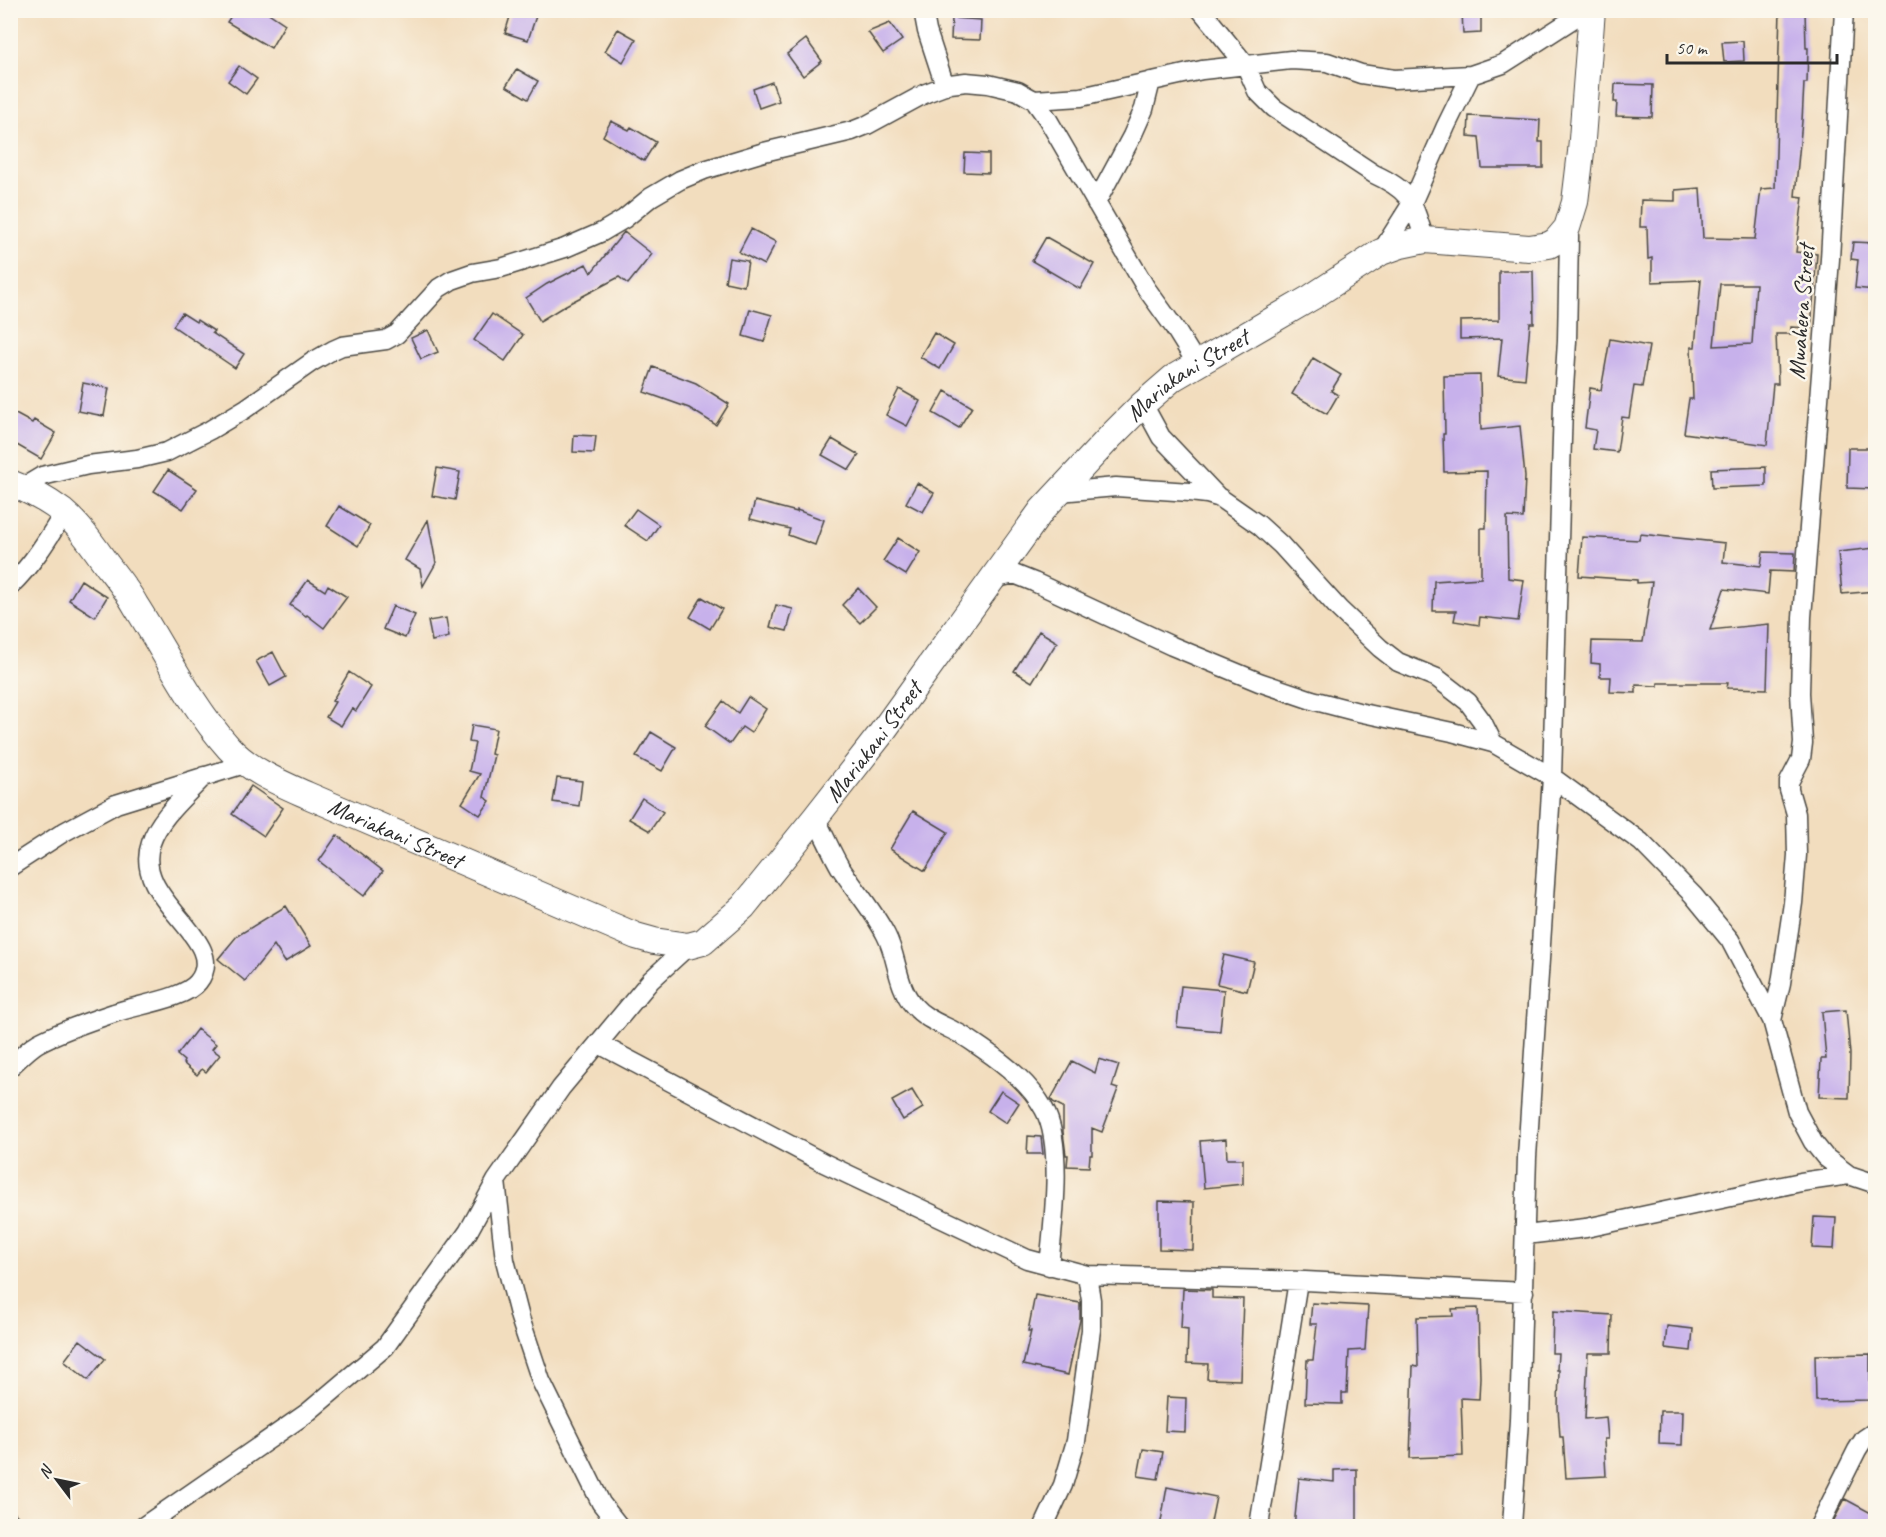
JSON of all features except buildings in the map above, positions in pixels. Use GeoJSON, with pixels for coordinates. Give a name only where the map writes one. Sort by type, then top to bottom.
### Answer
{"type":"FeatureCollection","features":[{"type":"Feature","properties":{"kind":"street"},"geometry":{"type":"LineString","coordinates":[[923,10],[927,31],[945,86]]}},
{"type":"Feature","properties":{"kind":"street"},"geometry":{"type":"LineString","coordinates":[[1201,10],[1245,64],[1257,91],[1274,108],[1404,192],[1412,203],[1425,240]]}},
{"type":"Feature","properties":{"kind":"street"},"geometry":{"type":"LineString","coordinates":[[1034,100],[1081,97],[1202,69],[1291,60],[1327,62],[1361,74],[1394,79],[1471,75],[1503,64],[1587,10]]}},
{"type":"Feature","properties":{"kind":"street"},"geometry":{"type":"LineString","coordinates":[[1512,1527],[1519,1420],[1536,1003],[1552,777],[1563,405],[1568,341],[1569,237],[1567,228],[1575,201],[1581,152],[1592,10]]}},
{"type":"Feature","properties":{"kind":"street","name":"Mwahera Street"},"geometry":{"type":"LineString","coordinates":[[1772,1020],[1781,983],[1797,855],[1796,814],[1789,782],[1801,759],[1803,743],[1800,693],[1802,617],[1830,259],[1844,10]]}},
{"type":"Feature","properties":{"kind":"street"},"geometry":{"type":"LineString","coordinates":[[1381,252],[1412,203],[1471,75]]}},
{"type":"Feature","properties":{"kind":"street"},"geometry":{"type":"LineString","coordinates":[[1096,203],[1132,136],[1144,109],[1151,81]]}},
{"type":"Feature","properties":{"kind":"street"},"geometry":{"type":"LineString","coordinates":[[16,486],[42,476],[88,465],[137,459],[166,452],[245,409],[333,350],[342,346],[386,340],[397,334],[439,288],[452,280],[472,273],[501,268],[565,248],[609,228],[651,197],[680,180],[704,170],[764,152],[852,131],[926,93],[966,82],[1018,91],[1034,100],[1047,118],[1140,278],[1197,364]]}},
{"type":"Feature","properties":{"kind":"street","name":"Mariakani Street"},"geometry":{"type":"LineString","coordinates":[[16,486],[47,501],[64,513],[90,542],[135,604],[208,720],[230,749],[248,763],[280,783],[636,936],[688,946],[703,942],[743,907],[880,735],[1042,510],[1143,404],[1173,378],[1312,297],[1381,252],[1425,240],[1529,248],[1549,245],[1556,241],[1567,228]]}},
{"type":"Feature","properties":{"kind":"street"},"geometry":{"type":"LineString","coordinates":[[1143,404],[1161,437],[1220,498],[1259,525],[1281,545],[1339,609],[1380,648],[1398,662],[1437,678],[1468,702],[1493,742]]}},
{"type":"Feature","properties":{"kind":"street"},"geometry":{"type":"LineString","coordinates":[[1059,492],[1116,487],[1190,492],[1220,498]]}},
{"type":"Feature","properties":{"kind":"street"},"geometry":{"type":"LineString","coordinates":[[10,586],[22,575],[45,544],[64,513]]}},
{"type":"Feature","properties":{"kind":"street"},"geometry":{"type":"LineString","coordinates":[[993,579],[1014,574],[1172,646],[1259,682],[1312,700],[1493,742],[1552,777],[1641,842],[1693,895],[1730,940],[1772,1020],[1797,1112],[1813,1142],[1825,1157],[1849,1175],[1875,1184]]}},
{"type":"Feature","properties":{"kind":"street"},"geometry":{"type":"LineString","coordinates":[[10,867],[64,832],[116,804],[248,763]]}},
{"type":"Feature","properties":{"kind":"street"},"geometry":{"type":"LineString","coordinates":[[10,1067],[37,1044],[115,1012],[186,993],[198,982],[205,967],[204,952],[196,937],[172,911],[156,887],[148,865],[150,844],[159,825],[204,776]]}},
{"type":"Feature","properties":{"kind":"street"},"geometry":{"type":"LineString","coordinates":[[816,818],[839,865],[873,912],[887,937],[895,958],[899,980],[913,1005],[925,1017],[957,1032],[1002,1062],[1027,1086],[1044,1109],[1053,1132],[1055,1191],[1049,1266]]}},
{"type":"Feature","properties":{"kind":"street"},"geometry":{"type":"LineString","coordinates":[[144,1527],[307,1413],[385,1347],[468,1232],[496,1181],[561,1088],[651,980],[688,946]]}},
{"type":"Feature","properties":{"kind":"street"},"geometry":{"type":"LineString","coordinates":[[599,1044],[869,1185],[1027,1259],[1049,1266],[1087,1275],[1298,1281],[1524,1292]]}},
{"type":"Feature","properties":{"kind":"street"},"geometry":{"type":"LineString","coordinates":[[1525,1235],[1586,1228],[1802,1182],[1849,1175]]}},
{"type":"Feature","properties":{"kind":"street"},"geometry":{"type":"LineString","coordinates":[[496,1181],[505,1260],[520,1318],[541,1381],[601,1503],[619,1527]]}},
{"type":"Feature","properties":{"kind":"street"},"geometry":{"type":"LineString","coordinates":[[1044,1527],[1063,1485],[1076,1441],[1091,1330],[1091,1300],[1087,1275]]}},
{"type":"Feature","properties":{"kind":"street"},"geometry":{"type":"LineString","coordinates":[[1259,1527],[1298,1281]]}},
{"type":"Feature","properties":{"kind":"street"},"geometry":{"type":"LineString","coordinates":[[1819,1527],[1857,1450],[1864,1439],[1875,1431]]}},
{"type":"Feature","properties":{"kind":"street"},"geometry":{"type":"LineString","coordinates":[[10,1522],[13,1527]]}}]}
